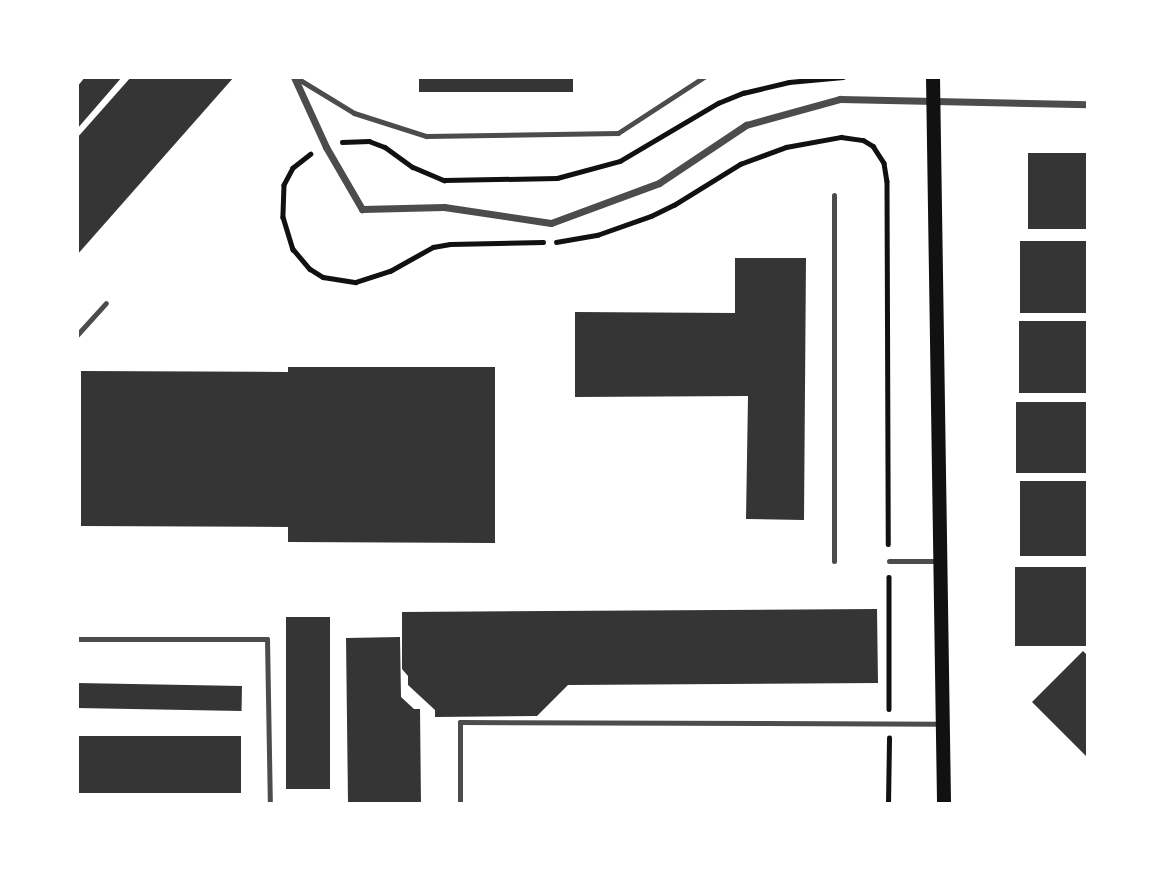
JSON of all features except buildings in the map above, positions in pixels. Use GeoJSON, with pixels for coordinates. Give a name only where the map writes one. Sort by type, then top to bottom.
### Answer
{"type":"FeatureCollection","features":[{"type":"Feature","properties":{"kind":"main road"},"geometry":{"type":"LineString","coordinates":[[933,77],[944,804]]}},
{"type":"Feature","properties":{"kind":"street"},"geometry":{"type":"LineString","coordinates":[[294,77],[326,148],[362,209],[444,207],[551,223],[659,183],[746,125],[840,99],[1088,104]]}},
{"type":"Feature","properties":{"kind":"lane"},"geometry":{"type":"LineString","coordinates":[[294,77],[354,113],[426,136],[618,133],[704,77]]}},
{"type":"Feature","properties":{"kind":"lane"},"geometry":{"type":"LineString","coordinates":[[834,195],[834,561]]}},
{"type":"Feature","properties":{"kind":"lane"},"geometry":{"type":"LineString","coordinates":[[77,335],[106,303]]}},
{"type":"Feature","properties":{"kind":"lane"},"geometry":{"type":"LineString","coordinates":[[888,561],[940,561]]}},
{"type":"Feature","properties":{"kind":"lane"},"geometry":{"type":"LineString","coordinates":[[77,639],[267,639],[270,804]]}},
{"type":"Feature","properties":{"kind":"lane"},"geometry":{"type":"LineString","coordinates":[[460,804],[460,722],[942,724]]}},
{"type":"Feature","properties":{"kind":"path"},"geometry":{"type":"LineString","coordinates":[[843,77],[789,82],[743,93],[718,103],[620,161],[557,178],[444,180],[428,174],[385,146],[369,141],[338,143],[306,157],[293,167],[284,185],[283,217],[293,249],[310,269],[323,278],[356,282],[390,271],[441,245],[558,242],[619,229],[674,205],[740,164],[786,147],[841,137],[863,140],[873,146],[884,163],[887,181],[888,804]]}}]}
